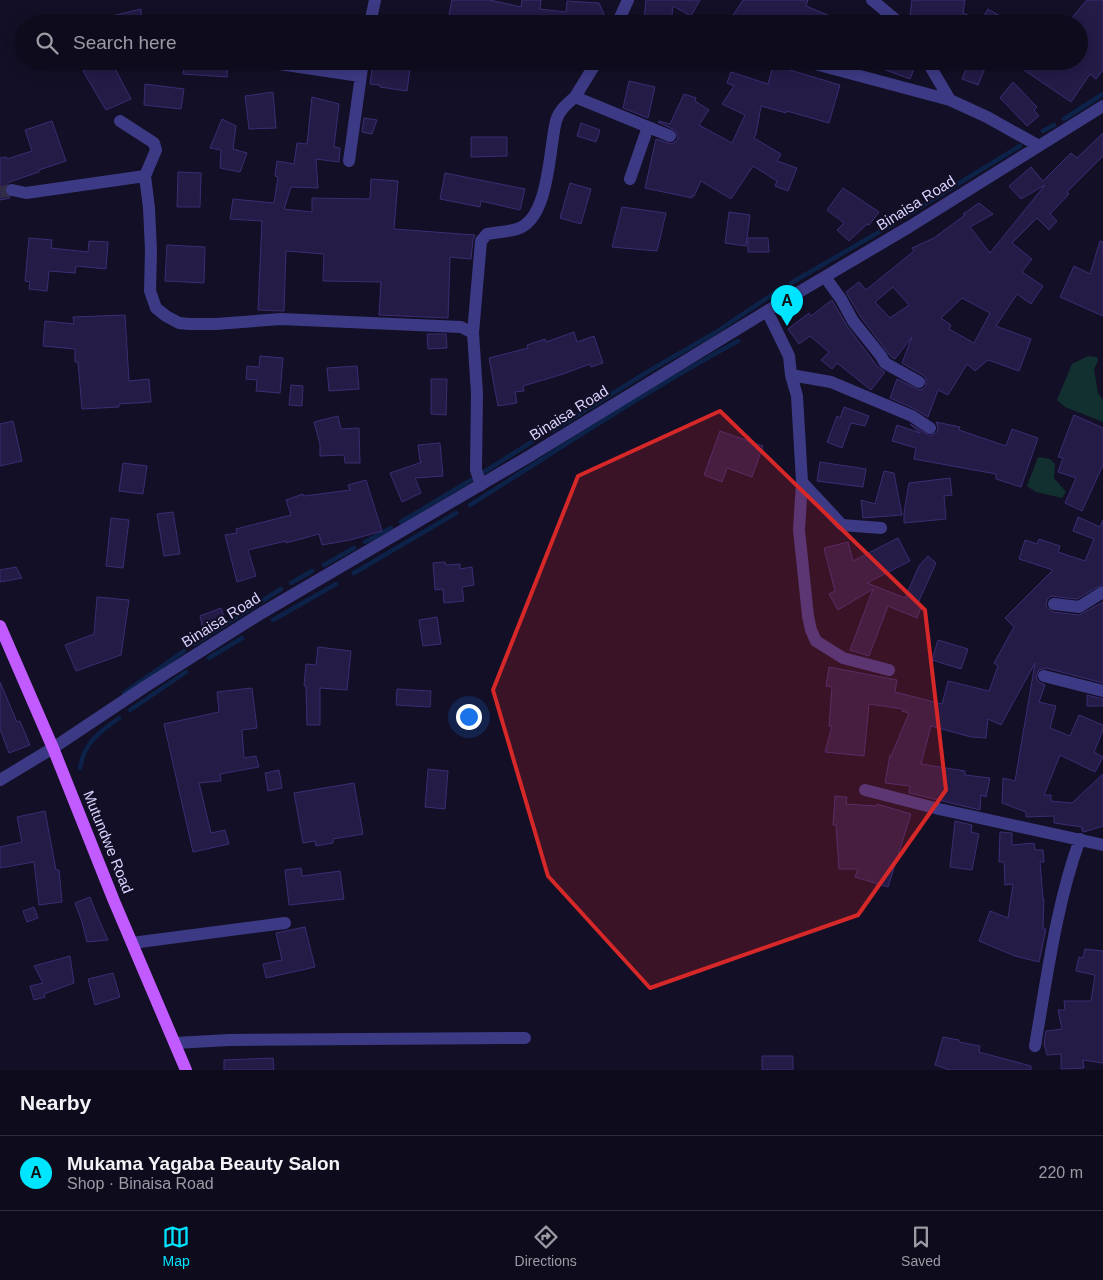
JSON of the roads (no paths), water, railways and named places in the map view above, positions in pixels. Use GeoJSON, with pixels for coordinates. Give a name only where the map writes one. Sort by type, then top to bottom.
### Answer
{"type":"FeatureCollection","features":[{"type":"Feature","properties":{"kind":"main road","name":"Mutundwe Road"},"geometry":{"type":"LineString","coordinates":[[0,626],[53,748],[186,1070]]}},
{"type":"Feature","properties":{"kind":"street"},"geometry":{"type":"LineString","coordinates":[[372,15],[375,0]]}},
{"type":"Feature","properties":{"kind":"street"},"geometry":{"type":"LineString","coordinates":[[621,15],[628,0]]}},
{"type":"Feature","properties":{"kind":"street"},"geometry":{"type":"LineString","coordinates":[[872,0],[890,15]]}},
{"type":"Feature","properties":{"kind":"street"},"geometry":{"type":"LineString","coordinates":[[320,70],[360,76]]}},
{"type":"Feature","properties":{"kind":"street"},"geometry":{"type":"LineString","coordinates":[[349,161],[361,70]]}},
{"type":"Feature","properties":{"kind":"street"},"geometry":{"type":"LineString","coordinates":[[481,485],[476,470],[477,393],[473,332],[481,241],[487,234],[518,229],[530,222],[537,209],[549,172],[556,121],[562,109],[575,97],[592,70]]}},
{"type":"Feature","properties":{"kind":"street"},"geometry":{"type":"LineString","coordinates":[[838,70],[950,100],[987,117],[1039,146]]}},
{"type":"Feature","properties":{"kind":"street"},"geometry":{"type":"LineString","coordinates":[[932,70],[950,100]]}},
{"type":"Feature","properties":{"kind":"street"},"geometry":{"type":"LineString","coordinates":[[575,97],[670,136]]}},
{"type":"Feature","properties":{"kind":"street","name":"Binaisa Road"},"geometry":{"type":"LineString","coordinates":[[0,780],[53,748],[146,686],[260,614],[481,485],[909,227],[1103,106]]}},
{"type":"Feature","properties":{"kind":"street"},"geometry":{"type":"LineString","coordinates":[[120,121],[154,143],[156,147],[145,176],[151,250],[150,291],[156,308],[166,316],[180,323],[189,324],[281,319],[454,327],[473,332]]}},
{"type":"Feature","properties":{"kind":"street"},"geometry":{"type":"LineString","coordinates":[[630,179],[648,127]]}},
{"type":"Feature","properties":{"kind":"street"},"geometry":{"type":"LineString","coordinates":[[12,190],[26,193],[145,176]]}},
{"type":"Feature","properties":{"kind":"street"},"geometry":{"type":"LineString","coordinates":[[824,277],[842,299],[853,321],[885,362],[919,382]]}},
{"type":"Feature","properties":{"kind":"street"},"geometry":{"type":"LineString","coordinates":[[767,311],[789,356],[791,375],[797,396],[802,482],[799,530],[811,630],[816,641],[843,658],[889,670]]}},
{"type":"Feature","properties":{"kind":"street"},"geometry":{"type":"LineString","coordinates":[[791,375],[839,385],[912,416],[930,428]]}},
{"type":"Feature","properties":{"kind":"street"},"geometry":{"type":"LineString","coordinates":[[802,482],[842,525],[881,528]]}},
{"type":"Feature","properties":{"kind":"street"},"geometry":{"type":"LineString","coordinates":[[1054,604],[1079,607],[1103,592]]}},
{"type":"Feature","properties":{"kind":"street"},"geometry":{"type":"LineString","coordinates":[[1044,676],[1103,691]]}},
{"type":"Feature","properties":{"kind":"street"},"geometry":{"type":"LineString","coordinates":[[865,790],[939,809],[1103,845]]}},
{"type":"Feature","properties":{"kind":"street"},"geometry":{"type":"LineString","coordinates":[[1035,1046],[1056,929],[1071,865],[1080,839]]}},
{"type":"Feature","properties":{"kind":"street"},"geometry":{"type":"LineString","coordinates":[[132,943],[286,923]]}},
{"type":"Feature","properties":{"kind":"street"},"geometry":{"type":"LineString","coordinates":[[175,1044],[229,1040],[525,1038]]}},
{"type":"Feature","properties":{"kind":"waterway"},"geometry":{"type":"LineString","coordinates":[[1064,119],[1103,94]]}},
{"type":"Feature","properties":{"kind":"waterway"},"geometry":{"type":"LineString","coordinates":[[1043,131],[1054,125]]}},
{"type":"Feature","properties":{"kind":"waterway"},"geometry":{"type":"LineString","coordinates":[[904,217],[1020,146]]}},
{"type":"Feature","properties":{"kind":"waterway"},"geometry":{"type":"LineString","coordinates":[[791,283],[893,224]]}},
{"type":"Feature","properties":{"kind":"waterway"},"geometry":{"type":"LineString","coordinates":[[553,430],[713,334],[782,288]]}},
{"type":"Feature","properties":{"kind":"waterway"},"geometry":{"type":"LineString","coordinates":[[470,505],[636,400],[738,341]]}},
{"type":"Feature","properties":{"kind":"waterway"},"geometry":{"type":"LineString","coordinates":[[484,472],[541,436]]}},
{"type":"Feature","properties":{"kind":"waterway"},"geometry":{"type":"LineString","coordinates":[[401,522],[471,480]]}},
{"type":"Feature","properties":{"kind":"waterway"},"geometry":{"type":"LineString","coordinates":[[354,573],[456,513]]}},
{"type":"Feature","properties":{"kind":"waterway"},"geometry":{"type":"LineString","coordinates":[[365,542],[391,528]]}},
{"type":"Feature","properties":{"kind":"waterway"},"geometry":{"type":"LineString","coordinates":[[324,565],[354,548]]}},
{"type":"Feature","properties":{"kind":"waterway"},"geometry":{"type":"LineString","coordinates":[[291,583],[312,571]]}},
{"type":"Feature","properties":{"kind":"waterway"},"geometry":{"type":"LineString","coordinates":[[273,620],[336,584]]}},
{"type":"Feature","properties":{"kind":"waterway"},"geometry":{"type":"LineString","coordinates":[[194,644],[281,589]]}},
{"type":"Feature","properties":{"kind":"waterway"},"geometry":{"type":"LineString","coordinates":[[209,658],[242,638]]}},
{"type":"Feature","properties":{"kind":"waterway"},"geometry":{"type":"LineString","coordinates":[[124,693],[184,651]]}},
{"type":"Feature","properties":{"kind":"waterway"},"geometry":{"type":"LineString","coordinates":[[130,710],[186,672]]}},
{"type":"Feature","properties":{"kind":"waterway"},"geometry":{"type":"LineString","coordinates":[[80,768],[89,745],[105,728],[119,718]]}},
{"type":"Feature","properties":{"kind":"tunnel"},"geometry":{"type":"LineString","coordinates":[[0,192],[12,190]]}},
{"type":"Feature","properties":{"kind":"place","name":"Mukama Yagaba Beauty Salon"},"geometry":{"type":"Point","coordinates":[787,326]}}]}
